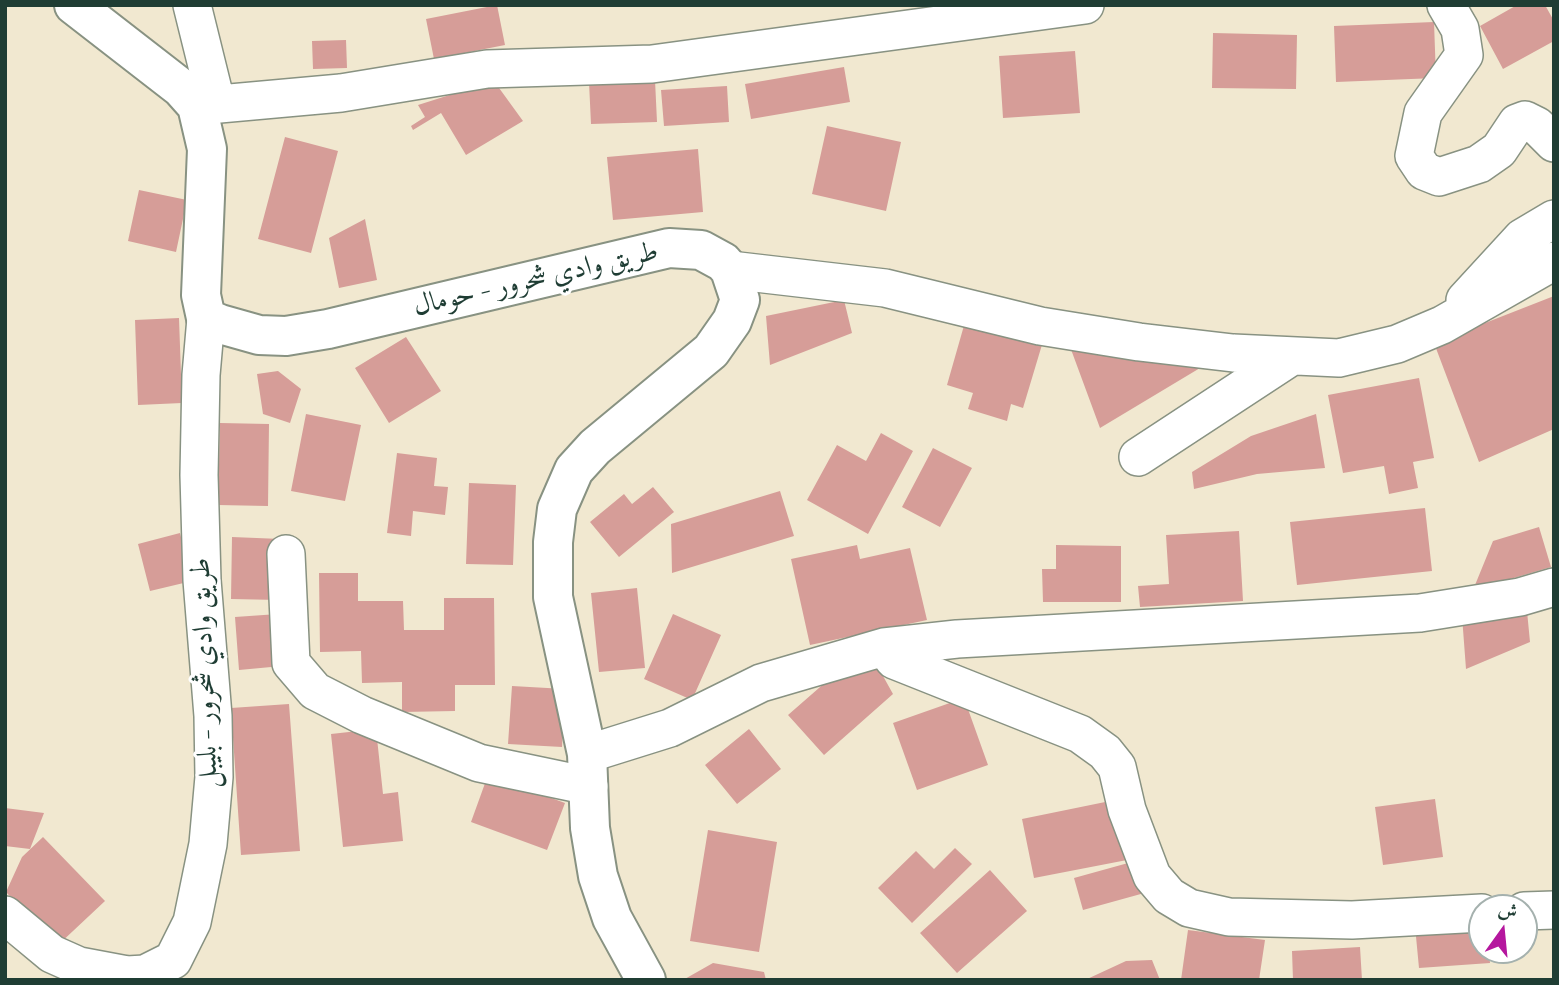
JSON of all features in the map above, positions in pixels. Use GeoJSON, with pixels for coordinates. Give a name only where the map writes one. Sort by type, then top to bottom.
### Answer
{"type":"FeatureCollection","features":[{"type":"Feature","properties":{"kind":"main road"},"geometry":{"type":"LineString","coordinates":[[74,5],[181,88],[207,104],[208,149],[201,274],[201,295],[206,318]]}},
{"type":"Feature","properties":{"kind":"main road","name":"طريق وادي شحرور - حومال"},"geometry":{"type":"LineString","coordinates":[[206,318],[259,335],[318,331],[669,248],[701,250],[723,262],[730,270]]}},
{"type":"Feature","properties":{"kind":"main road"},"geometry":{"type":"LineString","coordinates":[[646,980],[612,918],[598,876],[590,828],[588,770],[553,597],[553,541],[557,509],[574,470],[595,447],[711,351],[732,321],[740,300],[730,270]]}},
{"type":"Feature","properties":{"kind":"street"},"geometry":{"type":"LineString","coordinates":[[192,5],[207,104],[341,93],[487,69],[652,64],[1085,5]]}},
{"type":"Feature","properties":{"kind":"street"},"geometry":{"type":"LineString","coordinates":[[1446,5],[1460,29],[1464,55],[1423,113],[1414,156],[1424,171],[1439,177],[1479,164],[1499,150],[1517,123],[1525,120],[1537,126],[1554,143]]}},
{"type":"Feature","properties":{"kind":"street"},"geometry":{"type":"LineString","coordinates":[[1442,325],[1522,238],[1554,219]]}},
{"type":"Feature","properties":{"kind":"street"},"geometry":{"type":"LineString","coordinates":[[730,270],[885,288],[1040,326],[1139,342],[1289,358],[1339,358],[1397,344],[1442,325],[1554,261]]}},
{"type":"Feature","properties":{"kind":"street","name":"طريق وادي شحرور - بليبل"},"geometry":{"type":"LineString","coordinates":[[5,915],[52,954],[79,966],[112,974],[176,970],[201,891],[214,778],[214,716],[205,638],[199,488],[201,374],[206,318]]}},
{"type":"Feature","properties":{"kind":"street"},"geometry":{"type":"LineString","coordinates":[[1138,457],[1289,358]]}},
{"type":"Feature","properties":{"kind":"street"},"geometry":{"type":"LineString","coordinates":[[286,554],[291,663],[315,691],[362,715],[479,763],[588,770],[761,683],[884,648],[957,639],[1420,614],[1520,597],[1554,587]]}},
{"type":"Feature","properties":{"kind":"street"},"geometry":{"type":"LineString","coordinates":[[884,648],[894,660],[1080,734],[1105,752],[1117,767],[1127,810],[1152,876],[1168,896],[1189,908],[1229,917],[1352,920],[1468,914]]}},
{"type":"Feature","properties":{"kind":"building"},"geometry":{"type":"Polygon","coordinates":[[[497,5],[505,45],[434,59],[426,19],[497,5]]]}},
{"type":"Feature","properties":{"kind":"building"},"geometry":{"type":"Polygon","coordinates":[[[1517,5],[1545,5],[1554,21],[1554,41],[1503,69],[1480,26],[1517,5]]]}},
{"type":"Feature","properties":{"kind":"building"},"geometry":{"type":"Polygon","coordinates":[[[1434,22],[1436,78],[1336,82],[1334,26],[1434,22]]]}},
{"type":"Feature","properties":{"kind":"building"},"geometry":{"type":"Polygon","coordinates":[[[1213,33],[1297,35],[1296,89],[1212,88],[1213,33]]]}},
{"type":"Feature","properties":{"kind":"building"},"geometry":{"type":"Polygon","coordinates":[[[346,40],[347,68],[313,69],[312,41],[346,40]]]}},
{"type":"Feature","properties":{"kind":"building"},"geometry":{"type":"Polygon","coordinates":[[[1075,51],[1080,113],[1003,118],[999,56],[1075,51]]]}},
{"type":"Feature","properties":{"kind":"building"},"geometry":{"type":"Polygon","coordinates":[[[844,67],[850,102],[751,119],[745,84],[844,67]]]}},
{"type":"Feature","properties":{"kind":"building"},"geometry":{"type":"Polygon","coordinates":[[[655,80],[657,122],[591,124],[589,82],[655,80]]]}},
{"type":"Feature","properties":{"kind":"building"},"geometry":{"type":"Polygon","coordinates":[[[494,81],[523,121],[466,155],[441,113],[413,130],[411,126],[425,117],[418,105],[494,81]]]}},
{"type":"Feature","properties":{"kind":"building"},"geometry":{"type":"Polygon","coordinates":[[[727,86],[729,122],[664,126],[661,90],[727,86]]]}},
{"type":"Feature","properties":{"kind":"building"},"geometry":{"type":"Polygon","coordinates":[[[827,126],[901,142],[886,211],[812,194],[827,126]]]}},
{"type":"Feature","properties":{"kind":"building"},"geometry":{"type":"Polygon","coordinates":[[[285,137],[338,151],[311,253],[258,239],[285,137]]]}},
{"type":"Feature","properties":{"kind":"building"},"geometry":{"type":"Polygon","coordinates":[[[698,149],[703,212],[613,220],[607,157],[698,149]]]}},
{"type":"Feature","properties":{"kind":"building"},"geometry":{"type":"Polygon","coordinates":[[[139,190],[187,200],[176,252],[128,241],[139,190]]]}},
{"type":"Feature","properties":{"kind":"building"},"geometry":{"type":"Polygon","coordinates":[[[365,219],[377,280],[339,288],[329,238],[365,219]]]}},
{"type":"Feature","properties":{"kind":"building"},"geometry":{"type":"Polygon","coordinates":[[[1554,296],[1554,429],[1479,462],[1434,343],[1554,296]]]}},
{"type":"Feature","properties":{"kind":"building"},"geometry":{"type":"Polygon","coordinates":[[[844,300],[852,333],[770,365],[766,316],[844,300]]]}},
{"type":"Feature","properties":{"kind":"building"},"geometry":{"type":"Polygon","coordinates":[[[967,315],[1044,338],[1023,408],[1011,404],[1007,421],[968,409],[973,393],[947,385],[967,315]]]}},
{"type":"Feature","properties":{"kind":"building"},"geometry":{"type":"Polygon","coordinates":[[[179,318],[182,403],[138,405],[135,320],[179,318]]]}},
{"type":"Feature","properties":{"kind":"building"},"geometry":{"type":"Polygon","coordinates":[[[406,337],[441,391],[389,423],[355,368],[406,337]]]}},
{"type":"Feature","properties":{"kind":"building"},"geometry":{"type":"Polygon","coordinates":[[[1069,344],[1205,365],[1100,428],[1069,344]]]}},
{"type":"Feature","properties":{"kind":"building"},"geometry":{"type":"Polygon","coordinates":[[[278,371],[301,389],[290,423],[263,414],[257,374],[278,371]]]}},
{"type":"Feature","properties":{"kind":"building"},"geometry":{"type":"Polygon","coordinates":[[[1419,378],[1434,458],[1413,462],[1418,488],[1389,494],[1384,466],[1343,473],[1328,395],[1419,378]]]}},
{"type":"Feature","properties":{"kind":"building"},"geometry":{"type":"Polygon","coordinates":[[[306,414],[361,425],[345,501],[291,491],[306,414]]]}},
{"type":"Feature","properties":{"kind":"building"},"geometry":{"type":"Polygon","coordinates":[[[1316,414],[1325,468],[1257,474],[1194,489],[1192,472],[1251,436],[1316,414]]]}},
{"type":"Feature","properties":{"kind":"building"},"geometry":{"type":"Polygon","coordinates":[[[220,423],[269,424],[268,506],[218,505],[220,423]]]}},
{"type":"Feature","properties":{"kind":"building"},"geometry":{"type":"Polygon","coordinates":[[[881,433],[913,451],[868,534],[807,500],[837,445],[866,461],[881,433]]]}},
{"type":"Feature","properties":{"kind":"building"},"geometry":{"type":"Polygon","coordinates":[[[933,448],[972,468],[940,527],[902,507],[933,448]]]}},
{"type":"Feature","properties":{"kind":"building"},"geometry":{"type":"Polygon","coordinates":[[[397,453],[437,458],[434,486],[448,487],[445,515],[413,511],[411,536],[387,533],[397,453]]]}},
{"type":"Feature","properties":{"kind":"building"},"geometry":{"type":"Polygon","coordinates":[[[469,483],[516,485],[513,565],[466,564],[469,483]]]}},
{"type":"Feature","properties":{"kind":"building"},"geometry":{"type":"Polygon","coordinates":[[[653,487],[674,512],[619,557],[590,522],[624,494],[632,504],[653,487]]]}},
{"type":"Feature","properties":{"kind":"building"},"geometry":{"type":"Polygon","coordinates":[[[780,491],[794,536],[672,573],[671,524],[780,491]]]}},
{"type":"Feature","properties":{"kind":"building"},"geometry":{"type":"Polygon","coordinates":[[[1425,508],[1432,571],[1297,585],[1290,522],[1425,508]]]}},
{"type":"Feature","properties":{"kind":"building"},"geometry":{"type":"Polygon","coordinates":[[[1539,527],[1551,567],[1473,590],[1493,541],[1539,527]]]}},
{"type":"Feature","properties":{"kind":"building"},"geometry":{"type":"Polygon","coordinates":[[[1239,531],[1243,601],[1140,607],[1138,586],[1169,584],[1166,535],[1239,531]]]}},
{"type":"Feature","properties":{"kind":"building"},"geometry":{"type":"Polygon","coordinates":[[[180,533],[192,581],[150,591],[138,544],[180,533]]]}},
{"type":"Feature","properties":{"kind":"building"},"geometry":{"type":"Polygon","coordinates":[[[232,537],[281,539],[279,600],[231,599],[232,537]]]}},
{"type":"Feature","properties":{"kind":"building"},"geometry":{"type":"Polygon","coordinates":[[[857,545],[860,559],[910,548],[927,620],[810,645],[791,559],[857,545]]]}},
{"type":"Feature","properties":{"kind":"building"},"geometry":{"type":"Polygon","coordinates":[[[1056,545],[1121,546],[1121,602],[1043,602],[1042,569],[1056,569],[1056,545]]]}},
{"type":"Feature","properties":{"kind":"building"},"geometry":{"type":"Polygon","coordinates":[[[319,573],[358,573],[358,601],[403,601],[404,630],[444,630],[444,598],[494,598],[495,685],[455,685],[455,711],[402,712],[402,682],[362,683],[361,651],[320,652],[319,573]]]}},
{"type":"Feature","properties":{"kind":"building"},"geometry":{"type":"Polygon","coordinates":[[[637,588],[645,668],[599,672],[591,593],[637,588]]]}},
{"type":"Feature","properties":{"kind":"building"},"geometry":{"type":"Polygon","coordinates":[[[1527,611],[1530,642],[1466,669],[1462,616],[1527,611]]]}},
{"type":"Feature","properties":{"kind":"building"},"geometry":{"type":"Polygon","coordinates":[[[278,614],[282,666],[239,670],[235,617],[278,614]]]}},
{"type":"Feature","properties":{"kind":"building"},"geometry":{"type":"Polygon","coordinates":[[[673,614],[721,635],[692,700],[644,679],[673,614]]]}},
{"type":"Feature","properties":{"kind":"building"},"geometry":{"type":"Polygon","coordinates":[[[843,667],[878,667],[893,694],[824,755],[788,715],[843,667]]]}},
{"type":"Feature","properties":{"kind":"building"},"geometry":{"type":"Polygon","coordinates":[[[512,686],[565,689],[562,747],[508,744],[512,686]]]}},
{"type":"Feature","properties":{"kind":"building"},"geometry":{"type":"Polygon","coordinates":[[[964,698],[988,765],[917,790],[893,723],[964,698]]]}},
{"type":"Feature","properties":{"kind":"building"},"geometry":{"type":"Polygon","coordinates":[[[289,704],[300,851],[241,855],[231,708],[289,704]]]}},
{"type":"Feature","properties":{"kind":"building"},"geometry":{"type":"Polygon","coordinates":[[[376,729],[383,794],[398,792],[403,841],[343,847],[331,734],[376,729]]]}},
{"type":"Feature","properties":{"kind":"building"},"geometry":{"type":"Polygon","coordinates":[[[749,729],[781,769],[737,804],[705,765],[749,729]]]}},
{"type":"Feature","properties":{"kind":"building"},"geometry":{"type":"Polygon","coordinates":[[[488,775],[565,803],[547,850],[471,822],[488,775]]]}},
{"type":"Feature","properties":{"kind":"building"},"geometry":{"type":"Polygon","coordinates":[[[1435,799],[1443,857],[1383,865],[1375,807],[1435,799]]]}},
{"type":"Feature","properties":{"kind":"building"},"geometry":{"type":"Polygon","coordinates":[[[1115,800],[1127,860],[1034,878],[1022,819],[1115,800]]]}},
{"type":"Feature","properties":{"kind":"building"},"geometry":{"type":"Polygon","coordinates":[[[5,808],[44,813],[30,849],[5,846],[5,808]]]}},
{"type":"Feature","properties":{"kind":"building"},"geometry":{"type":"Polygon","coordinates":[[[708,830],[777,842],[759,952],[690,941],[708,830]]]}},
{"type":"Feature","properties":{"kind":"building"},"geometry":{"type":"Polygon","coordinates":[[[43,837],[105,901],[57,946],[6,892],[22,857],[43,837]]]}},
{"type":"Feature","properties":{"kind":"building"},"geometry":{"type":"Polygon","coordinates":[[[955,848],[972,864],[912,923],[878,888],[916,851],[934,869],[955,848]]]}},
{"type":"Feature","properties":{"kind":"building"},"geometry":{"type":"Polygon","coordinates":[[[1139,860],[1148,892],[1083,910],[1074,878],[1139,860]]]}},
{"type":"Feature","properties":{"kind":"building"},"geometry":{"type":"Polygon","coordinates":[[[990,870],[1027,911],[957,973],[920,933],[990,870]]]}},
{"type":"Feature","properties":{"kind":"building"},"geometry":{"type":"Polygon","coordinates":[[[1468,922],[1468,964],[1476,964],[1419,968],[1415,926],[1468,922]]]}},
{"type":"Feature","properties":{"kind":"building"},"geometry":{"type":"Polygon","coordinates":[[[1188,930],[1265,940],[1259,980],[1181,980],[1188,930]]]}},
{"type":"Feature","properties":{"kind":"building"},"geometry":{"type":"Polygon","coordinates":[[[1360,947],[1362,980],[1293,980],[1292,951],[1360,947]]]}},
{"type":"Feature","properties":{"kind":"building"},"geometry":{"type":"Polygon","coordinates":[[[1152,960],[1160,980],[1085,980],[1126,961],[1152,960]]]}},
{"type":"Feature","properties":{"kind":"building"},"geometry":{"type":"Polygon","coordinates":[[[713,963],[764,972],[766,980],[683,980],[713,963]]]}}]}
